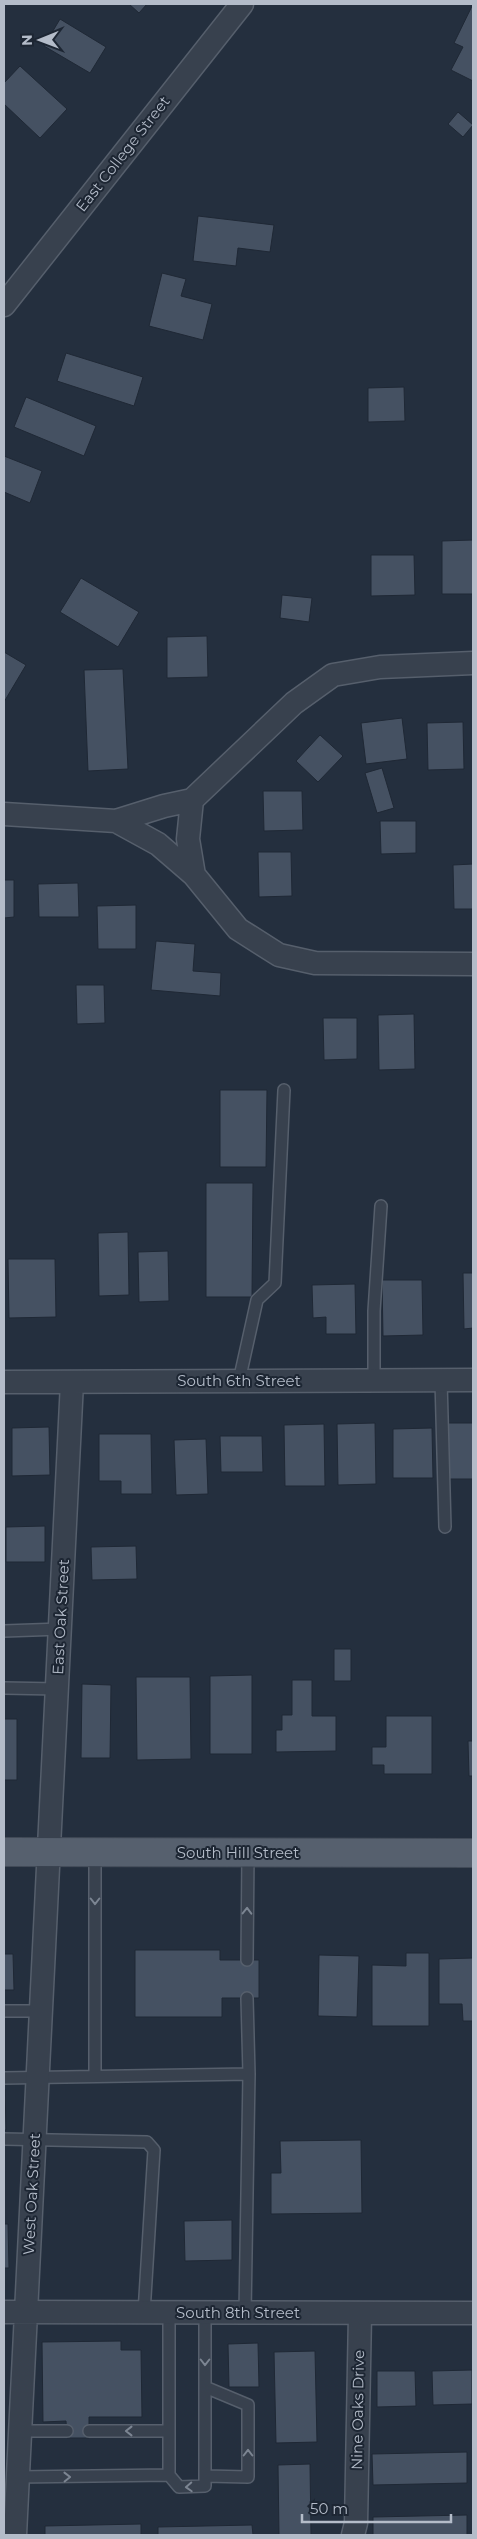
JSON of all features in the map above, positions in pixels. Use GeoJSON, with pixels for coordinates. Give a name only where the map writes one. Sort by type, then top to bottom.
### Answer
{"type":"FeatureCollection","features":[{"type":"Feature","properties":{"kind":"main road","name":"South Hill Street"},"geometry":{"type":"LineString","coordinates":[[4,1852],[473,1853]]}},
{"type":"Feature","properties":{"kind":"street","name":"East College Street"},"geometry":{"type":"LineString","coordinates":[[4,305],[242,4]]}},
{"type":"Feature","properties":{"kind":"street"},"geometry":{"type":"LineString","coordinates":[[4,814],[116,821],[164,806],[192,800],[294,703],[333,675],[380,667],[473,663]]}},
{"type":"Feature","properties":{"kind":"street"},"geometry":{"type":"LineString","coordinates":[[192,800],[188,839],[194,875]]}},
{"type":"Feature","properties":{"kind":"street"},"geometry":{"type":"LineString","coordinates":[[116,821],[158,844],[194,875],[238,929],[279,954],[315,963],[473,964]]}},
{"type":"Feature","properties":{"kind":"street","name":"South 6th Street"},"geometry":{"type":"LineString","coordinates":[[4,1382],[473,1380]]}},
{"type":"Feature","properties":{"kind":"street","name":"East Oak Street"},"geometry":{"type":"LineString","coordinates":[[50,1852],[72,1382]]}},
{"type":"Feature","properties":{"kind":"street","name":"West Oak Street"},"geometry":{"type":"LineString","coordinates":[[15,2535],[50,1852]]}},
{"type":"Feature","properties":{"kind":"street","name":"South 8th Street"},"geometry":{"type":"LineString","coordinates":[[4,2312],[473,2313]]}},
{"type":"Feature","properties":{"kind":"street","name":"Nine Oaks Drive"},"geometry":{"type":"LineString","coordinates":[[353,2535],[356,2523],[360,2314]]}},
{"type":"Feature","properties":{"kind":"lane"},"geometry":{"type":"LineString","coordinates":[[239,1382],[257,1300],[275,1283],[284,1090]]}},
{"type":"Feature","properties":{"kind":"lane"},"geometry":{"type":"LineString","coordinates":[[374,1381],[374,1311],[381,1206]]}},
{"type":"Feature","properties":{"kind":"lane"},"geometry":{"type":"LineString","coordinates":[[441,1380],[445,1527]]}},
{"type":"Feature","properties":{"kind":"lane"},"geometry":{"type":"LineString","coordinates":[[4,1631],[60,1629]]}},
{"type":"Feature","properties":{"kind":"lane"},"geometry":{"type":"LineString","coordinates":[[4,1688],[58,1689]]}},
{"type":"Feature","properties":{"kind":"lane"},"geometry":{"type":"LineString","coordinates":[[95,1852],[95,2076]]}},
{"type":"Feature","properties":{"kind":"lane"},"geometry":{"type":"LineString","coordinates":[[246,1960],[248,1853]]}},
{"type":"Feature","properties":{"kind":"lane"},"geometry":{"type":"LineString","coordinates":[[246,2313],[247,1998]]}},
{"type":"Feature","properties":{"kind":"lane"},"geometry":{"type":"LineString","coordinates":[[4,2011],[42,2011]]}},
{"type":"Feature","properties":{"kind":"lane"},"geometry":{"type":"LineString","coordinates":[[4,2078],[248,2074]]}},
{"type":"Feature","properties":{"kind":"lane"},"geometry":{"type":"LineString","coordinates":[[4,2139],[35,2138],[147,2142],[152,2145],[154,2150],[144,2313]]}},
{"type":"Feature","properties":{"kind":"lane"},"geometry":{"type":"LineString","coordinates":[[168,2313],[169,2475],[179,2487],[205,2486],[205,2313]]}},
{"type":"Feature","properties":{"kind":"lane"},"geometry":{"type":"LineString","coordinates":[[205,2387],[248,2405],[248,2476],[206,2476]]}},
{"type":"Feature","properties":{"kind":"lane"},"geometry":{"type":"LineString","coordinates":[[20,2431],[67,2430]]}},
{"type":"Feature","properties":{"kind":"lane"},"geometry":{"type":"LineString","coordinates":[[89,2431],[169,2431]]}},
{"type":"Feature","properties":{"kind":"lane"},"geometry":{"type":"LineString","coordinates":[[18,2477],[169,2475]]}},
{"type":"Feature","properties":{"kind":"building"},"geometry":{"type":"Polygon","coordinates":[[[129,4],[147,4],[139,13],[129,4]]]}},
{"type":"Feature","properties":{"kind":"building"},"geometry":{"type":"Polygon","coordinates":[[[473,4],[473,81],[451,70],[463,47],[454,43],[473,4]]]}},
{"type":"Feature","properties":{"kind":"building"},"geometry":{"type":"Polygon","coordinates":[[[60,19],[106,47],[90,73],[44,46],[60,19]]]}},
{"type":"Feature","properties":{"kind":"building"},"geometry":{"type":"Polygon","coordinates":[[[20,66],[67,109],[40,138],[4,104],[4,83],[20,66]]]}},
{"type":"Feature","properties":{"kind":"building"},"geometry":{"type":"Polygon","coordinates":[[[458,112],[473,125],[463,137],[448,124],[458,112]]]}},
{"type":"Feature","properties":{"kind":"building"},"geometry":{"type":"Polygon","coordinates":[[[198,216],[274,225],[270,252],[238,248],[236,266],[193,261],[198,216]]]}},
{"type":"Feature","properties":{"kind":"building"},"geometry":{"type":"Polygon","coordinates":[[[162,273],[186,279],[181,296],[212,304],[203,340],[149,326],[162,273]]]}},
{"type":"Feature","properties":{"kind":"building"},"geometry":{"type":"Polygon","coordinates":[[[66,353],[143,377],[134,406],[57,381],[66,353]]]}},
{"type":"Feature","properties":{"kind":"building"},"geometry":{"type":"Polygon","coordinates":[[[404,387],[405,421],[368,422],[368,388],[404,387]]]}},
{"type":"Feature","properties":{"kind":"building"},"geometry":{"type":"Polygon","coordinates":[[[26,397],[96,426],[84,456],[14,427],[26,397]]]}},
{"type":"Feature","properties":{"kind":"building"},"geometry":{"type":"Polygon","coordinates":[[[4,456],[42,471],[30,503],[4,492],[4,456]]]}},
{"type":"Feature","properties":{"kind":"building"},"geometry":{"type":"Polygon","coordinates":[[[473,540],[473,594],[442,594],[442,541],[473,540]]]}},
{"type":"Feature","properties":{"kind":"building"},"geometry":{"type":"Polygon","coordinates":[[[371,555],[414,555],[415,595],[371,596],[371,555]]]}},
{"type":"Feature","properties":{"kind":"building"},"geometry":{"type":"Polygon","coordinates":[[[81,578],[139,612],[118,647],[60,612],[81,578]]]}},
{"type":"Feature","properties":{"kind":"building"},"geometry":{"type":"Polygon","coordinates":[[[282,595],[312,598],[309,622],[280,618],[282,595]]]}},
{"type":"Feature","properties":{"kind":"building"},"geometry":{"type":"Polygon","coordinates":[[[207,636],[208,677],[167,678],[167,637],[207,636]]]}},
{"type":"Feature","properties":{"kind":"building"},"geometry":{"type":"Polygon","coordinates":[[[4,652],[26,665],[4,702],[4,652]]]}},
{"type":"Feature","properties":{"kind":"building"},"geometry":{"type":"Polygon","coordinates":[[[123,669],[128,769],[88,771],[84,670],[123,669]]]}},
{"type":"Feature","properties":{"kind":"building"},"geometry":{"type":"Polygon","coordinates":[[[402,718],[407,759],[366,764],[361,723],[402,718]]]}},
{"type":"Feature","properties":{"kind":"building"},"geometry":{"type":"Polygon","coordinates":[[[463,722],[464,769],[428,770],[427,723],[463,722]]]}},
{"type":"Feature","properties":{"kind":"building"},"geometry":{"type":"Polygon","coordinates":[[[320,735],[343,756],[318,782],[296,761],[320,735]]]}},
{"type":"Feature","properties":{"kind":"building"},"geometry":{"type":"Polygon","coordinates":[[[382,768],[394,808],[377,813],[365,773],[382,768]]]}},
{"type":"Feature","properties":{"kind":"building"},"geometry":{"type":"Polygon","coordinates":[[[263,791],[302,791],[303,830],[264,831],[263,791]]]}},
{"type":"Feature","properties":{"kind":"building"},"geometry":{"type":"Polygon","coordinates":[[[380,821],[416,821],[416,853],[381,854],[380,821]]]}},
{"type":"Feature","properties":{"kind":"building"},"geometry":{"type":"Polygon","coordinates":[[[258,852],[291,852],[292,896],[259,897],[258,852]]]}},
{"type":"Feature","properties":{"kind":"building"},"geometry":{"type":"Polygon","coordinates":[[[473,864],[473,909],[454,909],[453,865],[473,864]]]}},
{"type":"Feature","properties":{"kind":"building"},"geometry":{"type":"Polygon","coordinates":[[[4,880],[14,880],[14,917],[4,918],[4,880]]]}},
{"type":"Feature","properties":{"kind":"building"},"geometry":{"type":"Polygon","coordinates":[[[78,883],[79,917],[39,917],[38,884],[78,883]]]}},
{"type":"Feature","properties":{"kind":"building"},"geometry":{"type":"Polygon","coordinates":[[[136,905],[136,949],[98,949],[97,906],[136,905]]]}},
{"type":"Feature","properties":{"kind":"building"},"geometry":{"type":"Polygon","coordinates":[[[156,941],[195,944],[193,971],[221,973],[220,996],[151,990],[156,941]]]}},
{"type":"Feature","properties":{"kind":"building"},"geometry":{"type":"Polygon","coordinates":[[[76,985],[104,985],[105,1023],[77,1024],[76,985]]]}},
{"type":"Feature","properties":{"kind":"building"},"geometry":{"type":"Polygon","coordinates":[[[414,1014],[415,1069],[379,1070],[378,1015],[414,1014]]]}},
{"type":"Feature","properties":{"kind":"building"},"geometry":{"type":"Polygon","coordinates":[[[323,1018],[357,1018],[357,1059],[324,1060],[323,1018]]]}},
{"type":"Feature","properties":{"kind":"building"},"geometry":{"type":"Polygon","coordinates":[[[220,1090],[267,1090],[266,1167],[220,1167],[220,1090]]]}},
{"type":"Feature","properties":{"kind":"building"},"geometry":{"type":"Polygon","coordinates":[[[206,1183],[253,1183],[252,1297],[206,1297],[206,1183]]]}},
{"type":"Feature","properties":{"kind":"building"},"geometry":{"type":"Polygon","coordinates":[[[128,1232],[129,1295],[99,1296],[98,1233],[128,1232]]]}},
{"type":"Feature","properties":{"kind":"building"},"geometry":{"type":"Polygon","coordinates":[[[168,1251],[169,1301],[139,1302],[138,1252],[168,1251]]]}},
{"type":"Feature","properties":{"kind":"building"},"geometry":{"type":"Polygon","coordinates":[[[8,1259],[55,1259],[56,1317],[9,1318],[8,1259]]]}},
{"type":"Feature","properties":{"kind":"building"},"geometry":{"type":"Polygon","coordinates":[[[463,1273],[473,1273],[473,1328],[464,1329],[463,1273]]]}},
{"type":"Feature","properties":{"kind":"building"},"geometry":{"type":"Polygon","coordinates":[[[382,1280],[422,1280],[423,1335],[383,1336],[382,1280]]]}},
{"type":"Feature","properties":{"kind":"building"},"geometry":{"type":"Polygon","coordinates":[[[355,1284],[356,1334],[326,1334],[326,1317],[313,1318],[312,1285],[355,1284]]]}},
{"type":"Feature","properties":{"kind":"building"},"geometry":{"type":"Polygon","coordinates":[[[375,1423],[376,1484],[338,1485],[337,1424],[375,1423]]]}},
{"type":"Feature","properties":{"kind":"building"},"geometry":{"type":"Polygon","coordinates":[[[448,1423],[473,1423],[473,1479],[449,1479],[448,1423]]]}},
{"type":"Feature","properties":{"kind":"building"},"geometry":{"type":"Polygon","coordinates":[[[324,1424],[325,1486],[285,1486],[284,1425],[324,1424]]]}},
{"type":"Feature","properties":{"kind":"building"},"geometry":{"type":"Polygon","coordinates":[[[49,1427],[50,1475],[12,1476],[12,1428],[49,1427]]]}},
{"type":"Feature","properties":{"kind":"building"},"geometry":{"type":"Polygon","coordinates":[[[432,1428],[433,1478],[393,1478],[393,1429],[432,1428]]]}},
{"type":"Feature","properties":{"kind":"building"},"geometry":{"type":"Polygon","coordinates":[[[99,1434],[151,1434],[152,1494],[121,1494],[121,1481],[99,1481],[99,1434]]]}},
{"type":"Feature","properties":{"kind":"building"},"geometry":{"type":"Polygon","coordinates":[[[220,1436],[262,1436],[263,1472],[221,1472],[220,1436]]]}},
{"type":"Feature","properties":{"kind":"building"},"geometry":{"type":"Polygon","coordinates":[[[206,1439],[208,1494],[176,1495],[174,1440],[206,1439]]]}},
{"type":"Feature","properties":{"kind":"building"},"geometry":{"type":"Polygon","coordinates":[[[45,1526],[45,1562],[6,1562],[6,1527],[45,1526]]]}},
{"type":"Feature","properties":{"kind":"building"},"geometry":{"type":"Polygon","coordinates":[[[136,1546],[137,1579],[92,1580],[91,1547],[136,1546]]]}},
{"type":"Feature","properties":{"kind":"building"},"geometry":{"type":"Polygon","coordinates":[[[334,1649],[351,1649],[351,1681],[334,1681],[334,1649]]]}},
{"type":"Feature","properties":{"kind":"building"},"geometry":{"type":"Polygon","coordinates":[[[252,1675],[252,1754],[210,1754],[210,1676],[252,1675]]]}},
{"type":"Feature","properties":{"kind":"building"},"geometry":{"type":"Polygon","coordinates":[[[136,1677],[190,1677],[191,1759],[137,1760],[136,1677]]]}},
{"type":"Feature","properties":{"kind":"building"},"geometry":{"type":"Polygon","coordinates":[[[292,1680],[312,1680],[312,1716],[336,1716],[336,1751],[276,1752],[276,1730],[282,1730],[282,1715],[292,1715],[292,1680]]]}},
{"type":"Feature","properties":{"kind":"building"},"geometry":{"type":"Polygon","coordinates":[[[82,1684],[111,1685],[110,1758],[81,1758],[82,1684]]]}},
{"type":"Feature","properties":{"kind":"building"},"geometry":{"type":"Polygon","coordinates":[[[386,1716],[432,1716],[432,1774],[384,1774],[384,1765],[372,1765],[372,1747],[386,1747],[386,1716]]]}},
{"type":"Feature","properties":{"kind":"building"},"geometry":{"type":"Polygon","coordinates":[[[4,1719],[17,1719],[17,1780],[4,1780],[4,1719]]]}},
{"type":"Feature","properties":{"kind":"building"},"geometry":{"type":"Polygon","coordinates":[[[468,1741],[473,1741],[473,1776],[469,1776],[468,1741]]]}},
{"type":"Feature","properties":{"kind":"building"},"geometry":{"type":"Polygon","coordinates":[[[135,1950],[220,1950],[220,1960],[259,1960],[259,1998],[222,1998],[222,2017],[135,2017],[135,1950]]]}},
{"type":"Feature","properties":{"kind":"building"},"geometry":{"type":"Polygon","coordinates":[[[406,1953],[429,1953],[429,2026],[372,2026],[372,1965],[406,1966],[406,1953]]]}},
{"type":"Feature","properties":{"kind":"building"},"geometry":{"type":"Polygon","coordinates":[[[4,1954],[13,1954],[14,1990],[4,1990],[4,1954]]]}},
{"type":"Feature","properties":{"kind":"building"},"geometry":{"type":"Polygon","coordinates":[[[319,1955],[359,1956],[357,2017],[318,2016],[319,1955]]]}},
{"type":"Feature","properties":{"kind":"building"},"geometry":{"type":"Polygon","coordinates":[[[473,1958],[473,2021],[463,2021],[462,2004],[439,2004],[439,1959],[473,1958]]]}},
{"type":"Feature","properties":{"kind":"building"},"geometry":{"type":"Polygon","coordinates":[[[5,2089],[6,2130],[4,2130],[5,2089]]]}},
{"type":"Feature","properties":{"kind":"building"},"geometry":{"type":"Polygon","coordinates":[[[361,2140],[362,2213],[271,2214],[271,2173],[281,2173],[280,2141],[361,2140]]]}},
{"type":"Feature","properties":{"kind":"building"},"geometry":{"type":"Polygon","coordinates":[[[232,2220],[232,2260],[185,2261],[184,2221],[232,2220]]]}},
{"type":"Feature","properties":{"kind":"building"},"geometry":{"type":"Polygon","coordinates":[[[4,2224],[8,2224],[9,2268],[4,2268],[4,2224]]]}},
{"type":"Feature","properties":{"kind":"building"},"geometry":{"type":"Polygon","coordinates":[[[121,2341],[121,2350],[141,2350],[142,2417],[89,2417],[89,2438],[67,2438],[66,2421],[43,2422],[42,2342],[121,2341]]]}},
{"type":"Feature","properties":{"kind":"building"},"geometry":{"type":"Polygon","coordinates":[[[258,2343],[259,2387],[229,2387],[228,2344],[258,2343]]]}},
{"type":"Feature","properties":{"kind":"building"},"geometry":{"type":"Polygon","coordinates":[[[315,2351],[317,2442],[276,2443],[274,2352],[315,2351]]]}},
{"type":"Feature","properties":{"kind":"building"},"geometry":{"type":"Polygon","coordinates":[[[472,2370],[472,2404],[433,2405],[432,2371],[472,2370]]]}},
{"type":"Feature","properties":{"kind":"building"},"geometry":{"type":"Polygon","coordinates":[[[377,2371],[415,2371],[416,2406],[377,2407],[377,2371]]]}},
{"type":"Feature","properties":{"kind":"building"},"geometry":{"type":"Polygon","coordinates":[[[467,2452],[467,2483],[373,2485],[372,2454],[467,2452]]]}},
{"type":"Feature","properties":{"kind":"building"},"geometry":{"type":"Polygon","coordinates":[[[310,2464],[311,2535],[279,2535],[278,2465],[310,2464]]]}},
{"type":"Feature","properties":{"kind":"building"},"geometry":{"type":"Polygon","coordinates":[[[467,2515],[467,2535],[373,2535],[373,2517],[467,2515]]]}},
{"type":"Feature","properties":{"kind":"building"},"geometry":{"type":"Polygon","coordinates":[[[141,2524],[141,2535],[45,2535],[45,2526],[141,2524]]]}},
{"type":"Feature","properties":{"kind":"building"},"geometry":{"type":"Polygon","coordinates":[[[252,2525],[253,2535],[158,2535],[158,2527],[252,2525]]]}}]}
